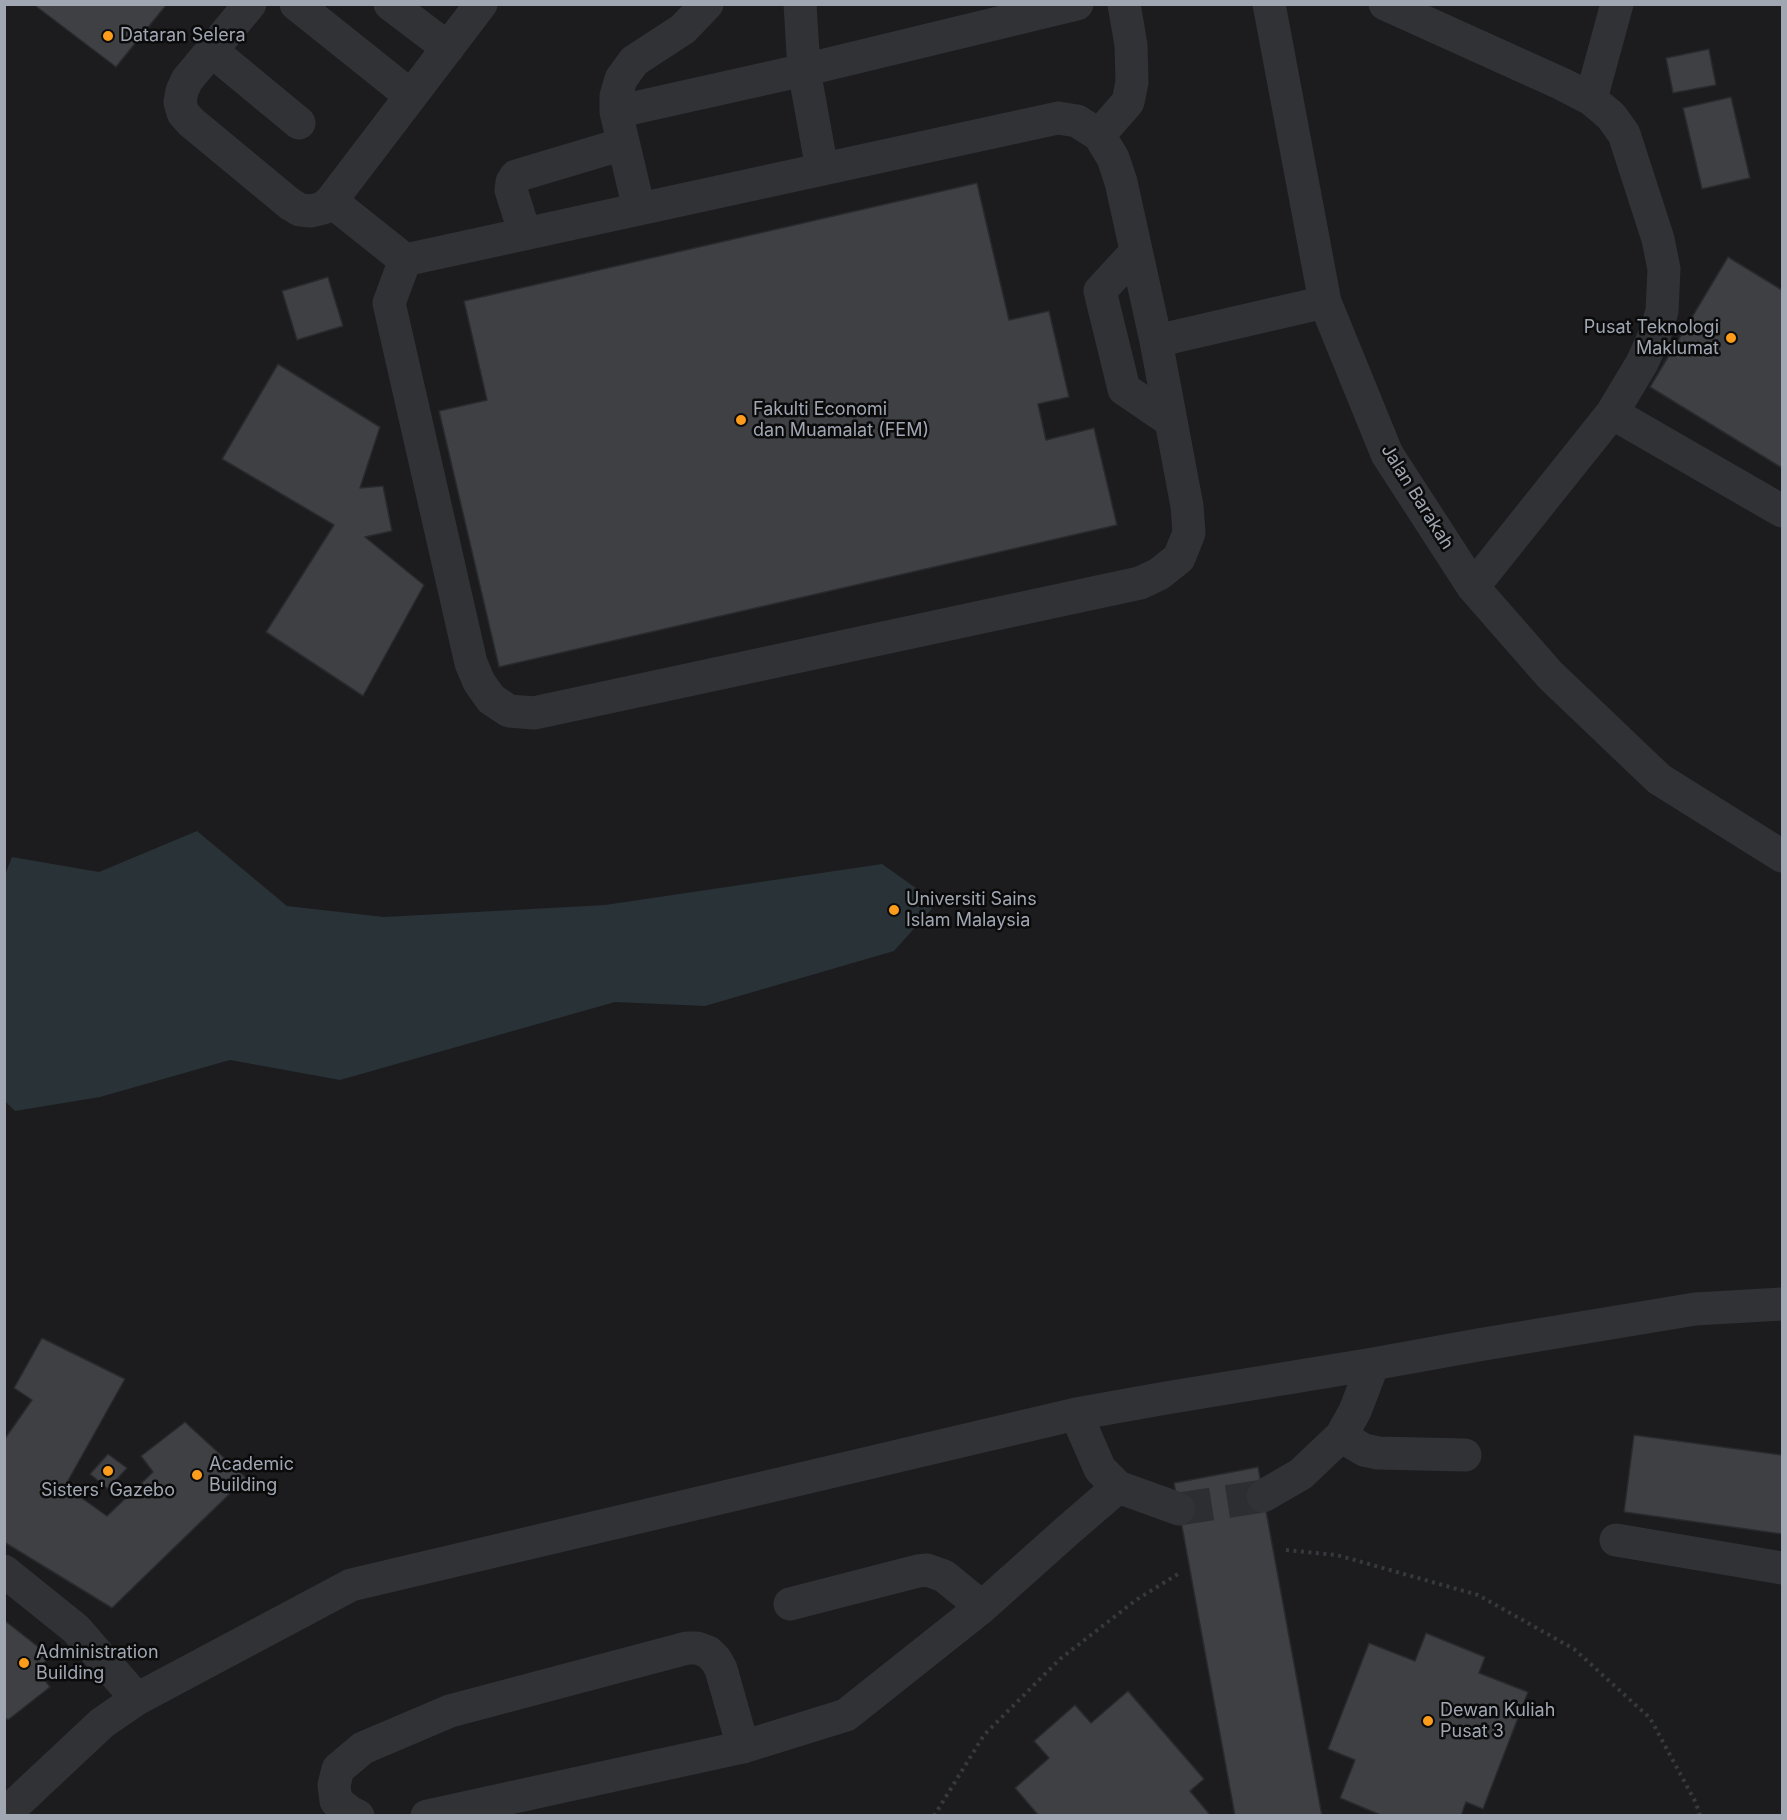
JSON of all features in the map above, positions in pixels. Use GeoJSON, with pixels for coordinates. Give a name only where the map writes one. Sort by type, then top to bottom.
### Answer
{"type":"FeatureCollection","features":[{"type":"Feature","properties":{"kind":"street"},"geometry":{"type":"LineString","coordinates":[[250,4],[187,80],[180,102],[183,113],[290,204],[300,210],[311,211],[323,208],[331,201],[481,4]]}},
{"type":"Feature","properties":{"kind":"street"},"geometry":{"type":"LineString","coordinates":[[296,4],[411,96]]}},
{"type":"Feature","properties":{"kind":"street"},"geometry":{"type":"LineString","coordinates":[[390,4],[448,48]]}},
{"type":"Feature","properties":{"kind":"street"},"geometry":{"type":"LineString","coordinates":[[639,209],[616,112],[616,96],[621,79],[634,61],[683,29],[707,4]]}},
{"type":"Feature","properties":{"kind":"street"},"geometry":{"type":"LineString","coordinates":[[800,4],[804,70],[822,169]]}},
{"type":"Feature","properties":{"kind":"street"},"geometry":{"type":"LineString","coordinates":[[616,112],[804,70],[1077,4]]}},
{"type":"Feature","properties":{"kind":"street"},"geometry":{"type":"LineString","coordinates":[[1099,135],[1128,102],[1132,82],[1131,45],[1124,4]]}},
{"type":"Feature","properties":{"kind":"street","name":"Jalan Barakah"},"geometry":{"type":"LineString","coordinates":[[1269,4],[1325,302],[1387,454],[1473,587],[1550,675],[1659,779],[1782,856]]}},
{"type":"Feature","properties":{"kind":"street"},"geometry":{"type":"LineString","coordinates":[[1385,4],[1562,84],[1591,99],[1611,116],[1624,134],[1658,238],[1664,269],[1662,310],[1655,334],[1642,363],[1612,413],[1473,587]]}},
{"type":"Feature","properties":{"kind":"street"},"geometry":{"type":"LineString","coordinates":[[1591,99],[1617,4]]}},
{"type":"Feature","properties":{"kind":"street"},"geometry":{"type":"LineString","coordinates":[[212,51],[299,123]]}},
{"type":"Feature","properties":{"kind":"street"},"geometry":{"type":"LineString","coordinates":[[1058,118],[1077,121],[1099,135],[1113,158],[1121,182],[1156,341],[1189,533],[1179,558],[1159,574],[1140,583],[534,713],[509,711],[491,699],[479,682],[471,663],[388,303],[405,260],[1058,118]]}},
{"type":"Feature","properties":{"kind":"street"},"geometry":{"type":"LineString","coordinates":[[525,234],[511,190],[516,176],[623,144]]}},
{"type":"Feature","properties":{"kind":"street"},"geometry":{"type":"LineString","coordinates":[[331,201],[405,260]]}},
{"type":"Feature","properties":{"kind":"street"},"geometry":{"type":"LineString","coordinates":[[1136,252],[1100,291],[1124,389],[1171,421]]}},
{"type":"Feature","properties":{"kind":"street"},"geometry":{"type":"LineString","coordinates":[[1156,341],[1325,302]]}},
{"type":"Feature","properties":{"kind":"street"},"geometry":{"type":"LineString","coordinates":[[1612,413],[1782,511]]}},
{"type":"Feature","properties":{"kind":"street"},"geometry":{"type":"LineString","coordinates":[[4,1815],[102,1723],[137,1699],[351,1585],[1076,1414],[1695,1309],[1782,1304]]}},
{"type":"Feature","properties":{"kind":"street"},"geometry":{"type":"LineString","coordinates":[[1263,1496],[1301,1474],[1341,1436],[1355,1411],[1373,1364]]}},
{"type":"Feature","properties":{"kind":"street"},"geometry":{"type":"LineString","coordinates":[[1076,1414],[1100,1469],[1118,1487],[1179,1509]]}},
{"type":"Feature","properties":{"kind":"street"},"geometry":{"type":"LineString","coordinates":[[1341,1436],[1364,1450],[1378,1453],[1465,1455]]}},
{"type":"Feature","properties":{"kind":"street"},"geometry":{"type":"LineString","coordinates":[[427,1815],[743,1747],[846,1715],[982,1606],[1118,1487]]}},
{"type":"Feature","properties":{"kind":"street"},"geometry":{"type":"LineString","coordinates":[[1616,1540],[1782,1568]]}},
{"type":"Feature","properties":{"kind":"street"},"geometry":{"type":"LineString","coordinates":[[790,1604],[927,1570],[944,1576],[982,1606]]}},
{"type":"Feature","properties":{"kind":"street"},"geometry":{"type":"LineString","coordinates":[[4,1571],[76,1629],[137,1699]]}},
{"type":"Feature","properties":{"kind":"street"},"geometry":{"type":"LineString","coordinates":[[338,1811],[334,1785],[338,1769],[354,1755],[372,1744],[450,1711],[687,1648],[697,1648],[708,1652],[716,1660],[721,1669],[743,1747]]}},
{"type":"Feature","properties":{"kind":"path"},"geometry":{"type":"LineString","coordinates":[[1286,1550],[1337,1555],[1478,1595],[1574,1649],[1650,1718],[1696,1803],[1700,1815]]}},
{"type":"Feature","properties":{"kind":"path"},"geometry":{"type":"LineString","coordinates":[[934,1815],[984,1735],[1060,1659],[1136,1600],[1178,1574]]}},
{"type":"Feature","properties":{"kind":"shaded area","name":"Universiti Sains Islam Malaysia"},"geometry":{"type":"Polygon","coordinates":[[[5,5],[1782,5],[1782,1815],[5,1815],[5,5]]]}},
{"type":"Feature","properties":{"kind":"shaded area"},"geometry":{"type":"Polygon","coordinates":[[[197,831],[287,906],[384,917],[605,905],[882,864],[937,903],[894,951],[705,1006],[615,1002],[340,1080],[230,1060],[100,1097],[15,1111],[4,1100],[4,877],[12,857],[99,872],[197,831]]]}},
{"type":"Feature","properties":{"kind":"building","name":"Dataran Selera"},"geometry":{"type":"Polygon","coordinates":[[[33,4],[167,4],[116,67],[33,4]]]}},
{"type":"Feature","properties":{"kind":"building"},"geometry":{"type":"Polygon","coordinates":[[[1709,49],[1716,85],[1673,93],[1666,58],[1709,49]]]}},
{"type":"Feature","properties":{"kind":"building"},"geometry":{"type":"Polygon","coordinates":[[[1731,97],[1750,178],[1702,189],[1683,108],[1731,97]]]}},
{"type":"Feature","properties":{"kind":"building","name":"Fakulti Economi dan Muamalat (FEM)"},"geometry":{"type":"Polygon","coordinates":[[[977,183],[1009,320],[1049,311],[1069,397],[1038,404],[1046,440],[1094,428],[1117,525],[499,667],[439,411],[487,400],[464,301],[977,183]]]}},
{"type":"Feature","properties":{"kind":"building","name":"Pusat Teknologi Maklumat"},"geometry":{"type":"Polygon","coordinates":[[[1728,257],[1782,290],[1782,468],[1650,387],[1728,257]]]}},
{"type":"Feature","properties":{"kind":"building"},"geometry":{"type":"Polygon","coordinates":[[[328,277],[343,326],[297,340],[282,291],[328,277]]]}},
{"type":"Feature","properties":{"kind":"building"},"geometry":{"type":"Polygon","coordinates":[[[278,364],[380,427],[360,488],[383,486],[392,531],[365,537],[424,585],[363,696],[266,632],[334,525],[222,459],[278,364]]]}},
{"type":"Feature","properties":{"kind":"building","name":"Academic Building"},"geometry":{"type":"Polygon","coordinates":[[[42,1338],[125,1379],[65,1486],[107,1516],[153,1472],[141,1456],[185,1422],[246,1478],[112,1608],[4,1542],[4,1440],[32,1400],[14,1388],[42,1338]]]}},
{"type":"Feature","properties":{"kind":"building"},"geometry":{"type":"Polygon","coordinates":[[[1634,1435],[1782,1455],[1782,1534],[1624,1512],[1634,1435]]]}},
{"type":"Feature","properties":{"kind":"building","name":"Sisters' Gazebo"},"geometry":{"type":"Polygon","coordinates":[[[108,1454],[127,1468],[108,1489],[90,1474],[108,1454]]]}},
{"type":"Feature","properties":{"kind":"building"},"geometry":{"type":"Polygon","coordinates":[[[1258,1467],[1322,1816],[1235,1816],[1174,1483],[1258,1467]]]}},
{"type":"Feature","properties":{"kind":"building","name":"Administration Building"},"geometry":{"type":"Polygon","coordinates":[[[4,1620],[50,1656],[37,1670],[50,1687],[8,1720],[4,1717],[4,1620]]]}},
{"type":"Feature","properties":{"kind":"building","name":"Dewan Kuliah Pusat 3"},"geometry":{"type":"Polygon","coordinates":[[[1426,1633],[1485,1657],[1479,1673],[1528,1692],[1483,1809],[1466,1802],[1461,1816],[1383,1816],[1340,1798],[1355,1760],[1328,1749],[1369,1643],[1415,1661],[1426,1633]]]}},
{"type":"Feature","properties":{"kind":"building"},"geometry":{"type":"Polygon","coordinates":[[[1128,1691],[1204,1779],[1190,1791],[1211,1816],[1039,1816],[1015,1788],[1049,1758],[1034,1741],[1075,1705],[1091,1723],[1128,1691]]]}},
{"type":"Feature","properties":{"kind":"tunnel"},"geometry":{"type":"LineString","coordinates":[[1179,1509],[1263,1496]]}},
{"type":"Feature","properties":{"kind":"place","name":"Dataran Selera"},"geometry":{"type":"Point","coordinates":[108,36]}},
{"type":"Feature","properties":{"kind":"place","name":"Pusat Teknologi Maklumat"},"geometry":{"type":"Point","coordinates":[1731,338]}},
{"type":"Feature","properties":{"kind":"place","name":"Fakulti Economi dan Muamalat (FEM)"},"geometry":{"type":"Point","coordinates":[741,420]}},
{"type":"Feature","properties":{"kind":"place","name":"Universiti Sains Islam Malaysia"},"geometry":{"type":"Point","coordinates":[894,910]}},
{"type":"Feature","properties":{"kind":"place","name":"Sisters' Gazebo"},"geometry":{"type":"Point","coordinates":[108,1471]}},
{"type":"Feature","properties":{"kind":"place","name":"Academic Building"},"geometry":{"type":"Point","coordinates":[197,1475]}},
{"type":"Feature","properties":{"kind":"place","name":"Administration Building"},"geometry":{"type":"Point","coordinates":[24,1663]}},
{"type":"Feature","properties":{"kind":"place","name":"Dewan Kuliah Pusat 3"},"geometry":{"type":"Point","coordinates":[1428,1721]}}]}
